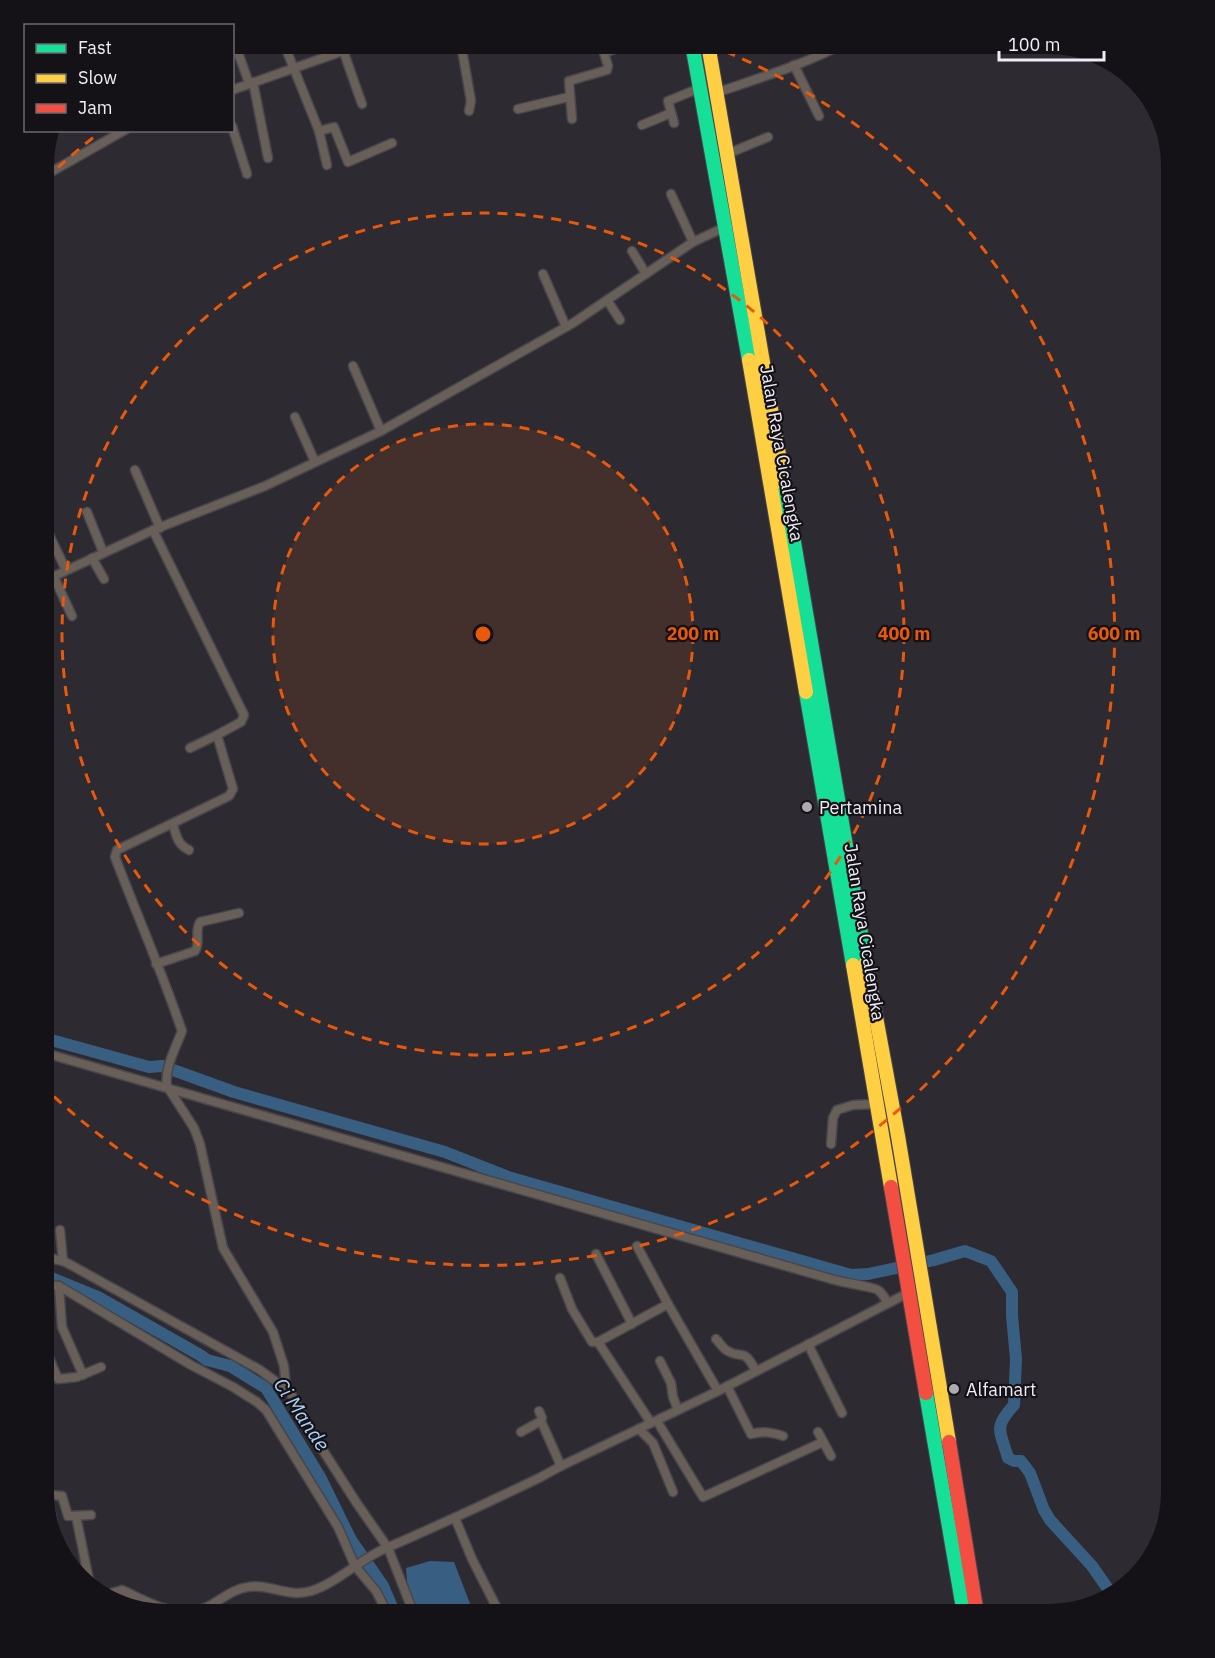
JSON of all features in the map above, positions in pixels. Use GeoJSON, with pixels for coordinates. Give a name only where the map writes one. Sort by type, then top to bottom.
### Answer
{"type":"FeatureCollection","features":[{"type":"Feature","properties":{"kind":"highway","name":"Jalan Raya Cicalengka"},"geometry":{"type":"LineString","coordinates":[[694,54],[723,228],[753,383],[962,1604]]}},
{"type":"Feature","properties":{"kind":"highway","name":"Jalan Raya Cicalengka"},"geometry":{"type":"LineString","coordinates":[[710,54],[975,1604]]}},
{"type":"Feature","properties":{"kind":"highway"},"geometry":{"type":"LineString","coordinates":[[708,141],[724,138]]}},
{"type":"Feature","properties":{"kind":"street"},"geometry":{"type":"LineString","coordinates":[[240,54],[251,83],[268,158]]}},
{"type":"Feature","properties":{"kind":"street"},"geometry":{"type":"LineString","coordinates":[[288,54],[319,131],[327,165]]}},
{"type":"Feature","properties":{"kind":"street"},"geometry":{"type":"LineString","coordinates":[[234,89],[333,54]]}},
{"type":"Feature","properties":{"kind":"street"},"geometry":{"type":"LineString","coordinates":[[345,54],[362,104]]}},
{"type":"Feature","properties":{"kind":"street"},"geometry":{"type":"LineString","coordinates":[[463,54],[471,101],[469,111]]}},
{"type":"Feature","properties":{"kind":"street"},"geometry":{"type":"LineString","coordinates":[[572,119],[569,81],[607,70],[604,54]]}},
{"type":"Feature","properties":{"kind":"street"},"geometry":{"type":"LineString","coordinates":[[716,93],[794,65],[817,54]]}},
{"type":"Feature","properties":{"kind":"street"},"geometry":{"type":"LineString","coordinates":[[794,65],[819,116]]}},
{"type":"Feature","properties":{"kind":"street"},"geometry":{"type":"LineString","coordinates":[[674,123],[668,101],[700,88]]}},
{"type":"Feature","properties":{"kind":"street"},"geometry":{"type":"LineString","coordinates":[[518,109],[570,97]]}},
{"type":"Feature","properties":{"kind":"street"},"geometry":{"type":"LineString","coordinates":[[642,125],[671,113]]}},
{"type":"Feature","properties":{"kind":"street"},"geometry":{"type":"LineString","coordinates":[[319,131],[333,127],[348,162],[392,143]]}},
{"type":"Feature","properties":{"kind":"street"},"geometry":{"type":"LineString","coordinates":[[54,170],[121,132]]}},
{"type":"Feature","properties":{"kind":"street"},"geometry":{"type":"LineString","coordinates":[[234,132],[247,174]]}},
{"type":"Feature","properties":{"kind":"street"},"geometry":{"type":"LineString","coordinates":[[727,154],[768,137]]}},
{"type":"Feature","properties":{"kind":"street"},"geometry":{"type":"LineString","coordinates":[[671,194],[693,242]]}},
{"type":"Feature","properties":{"kind":"street"},"geometry":{"type":"LineString","coordinates":[[72,616],[54,577],[103,552],[221,504],[381,431],[566,327],[693,242],[723,228]]}},
{"type":"Feature","properties":{"kind":"street"},"geometry":{"type":"LineString","coordinates":[[632,251],[646,274]]}},
{"type":"Feature","properties":{"kind":"street"},"geometry":{"type":"LineString","coordinates":[[543,274],[566,327]]}},
{"type":"Feature","properties":{"kind":"street"},"geometry":{"type":"LineString","coordinates":[[607,300],[620,320]]}},
{"type":"Feature","properties":{"kind":"street"},"geometry":{"type":"LineString","coordinates":[[353,366],[381,431]]}},
{"type":"Feature","properties":{"kind":"street"},"geometry":{"type":"LineString","coordinates":[[295,417],[315,462]]}},
{"type":"Feature","properties":{"kind":"street"},"geometry":{"type":"LineString","coordinates":[[135,470],[157,529],[244,715],[241,722],[190,748]]}},
{"type":"Feature","properties":{"kind":"street"},"geometry":{"type":"LineString","coordinates":[[87,512],[103,552]]}},
{"type":"Feature","properties":{"kind":"street"},"geometry":{"type":"LineString","coordinates":[[54,545],[66,570]]}},
{"type":"Feature","properties":{"kind":"street"},"geometry":{"type":"LineString","coordinates":[[92,558],[104,579]]}},
{"type":"Feature","properties":{"kind":"street"},"geometry":{"type":"LineString","coordinates":[[217,735],[233,789],[231,793],[226,798],[115,853],[115,857],[156,964],[171,995],[182,1031],[173,1051],[167,1085],[194,1128],[200,1144],[223,1248],[273,1332],[284,1366],[286,1387],[312,1433],[385,1549],[410,1604]]}},
{"type":"Feature","properties":{"kind":"street"},"geometry":{"type":"LineString","coordinates":[[172,824],[176,838],[189,850]]}},
{"type":"Feature","properties":{"kind":"street"},"geometry":{"type":"LineString","coordinates":[[156,964],[195,951],[198,946],[196,930],[200,922],[239,913]]}},
{"type":"Feature","properties":{"kind":"street"},"geometry":{"type":"LineString","coordinates":[[54,1055],[167,1085],[850,1285],[875,1288],[888,1303]]}},
{"type":"Feature","properties":{"kind":"street"},"geometry":{"type":"LineString","coordinates":[[831,1144],[837,1110],[853,1105],[876,1104]]}},
{"type":"Feature","properties":{"kind":"street"},"geometry":{"type":"LineString","coordinates":[[60,1230],[63,1261]]}},
{"type":"Feature","properties":{"kind":"street"},"geometry":{"type":"LineString","coordinates":[[637,1246],[718,1391]]}},
{"type":"Feature","properties":{"kind":"street"},"geometry":{"type":"LineString","coordinates":[[596,1254],[632,1324]]}},
{"type":"Feature","properties":{"kind":"street"},"geometry":{"type":"LineString","coordinates":[[54,1259],[63,1261],[260,1370],[286,1387]]}},
{"type":"Feature","properties":{"kind":"street"},"geometry":{"type":"LineString","coordinates":[[560,1278],[572,1309],[590,1341],[598,1342],[668,1304]]}},
{"type":"Feature","properties":{"kind":"street"},"geometry":{"type":"LineString","coordinates":[[54,1285],[59,1286],[190,1365],[233,1387],[266,1410],[338,1527],[356,1565],[383,1604]]}},
{"type":"Feature","properties":{"kind":"street"},"geometry":{"type":"LineString","coordinates":[[59,1286],[62,1327],[83,1375]]}},
{"type":"Feature","properties":{"kind":"street"},"geometry":{"type":"LineString","coordinates":[[216,1604],[225,1596],[250,1586],[300,1594],[311,1591],[385,1549],[455,1518],[718,1391],[908,1293]]}},
{"type":"Feature","properties":{"kind":"street"},"geometry":{"type":"LineString","coordinates":[[716,1339],[727,1350],[745,1354],[756,1371]]}},
{"type":"Feature","properties":{"kind":"street"},"geometry":{"type":"LineString","coordinates":[[598,1342],[703,1497],[823,1442]]}},
{"type":"Feature","properties":{"kind":"street"},"geometry":{"type":"LineString","coordinates":[[808,1344],[842,1413]]}},
{"type":"Feature","properties":{"kind":"street"},"geometry":{"type":"LineString","coordinates":[[660,1361],[671,1383],[678,1410]]}},
{"type":"Feature","properties":{"kind":"street"},"geometry":{"type":"LineString","coordinates":[[54,1374],[60,1381],[101,1367]]}},
{"type":"Feature","properties":{"kind":"street"},"geometry":{"type":"LineString","coordinates":[[727,1386],[751,1434],[772,1432],[783,1436]]}},
{"type":"Feature","properties":{"kind":"street"},"geometry":{"type":"LineString","coordinates":[[539,1411],[541,1421],[561,1466]]}},
{"type":"Feature","properties":{"kind":"street"},"geometry":{"type":"LineString","coordinates":[[521,1432],[541,1421]]}},
{"type":"Feature","properties":{"kind":"street"},"geometry":{"type":"LineString","coordinates":[[639,1429],[653,1443],[673,1492]]}},
{"type":"Feature","properties":{"kind":"street"},"geometry":{"type":"LineString","coordinates":[[818,1432],[831,1456]]}},
{"type":"Feature","properties":{"kind":"street"},"geometry":{"type":"LineString","coordinates":[[54,1497],[62,1496],[68,1516],[91,1515]]}},
{"type":"Feature","properties":{"kind":"street"},"geometry":{"type":"LineString","coordinates":[[76,1516],[88,1573]]}},
{"type":"Feature","properties":{"kind":"street"},"geometry":{"type":"LineString","coordinates":[[455,1518],[472,1559],[495,1604]]}},
{"type":"Feature","properties":{"kind":"street"},"geometry":{"type":"LineString","coordinates":[[114,1591],[120,1589],[148,1603]]}},
{"type":"Feature","properties":{"kind":"water"},"geometry":{"type":"Polygon","coordinates":[[[430,1561],[454,1562],[470,1604],[413,1604],[406,1568],[430,1561]]]}},
{"type":"Feature","properties":{"kind":"waterway"},"geometry":{"type":"LineString","coordinates":[[54,1041],[149,1067],[162,1066],[234,1092],[445,1152],[508,1177],[851,1275],[868,1274],[965,1251],[991,1261],[1012,1292],[1016,1359],[1014,1405],[1003,1419],[1000,1430],[1008,1458],[1021,1461],[1030,1473],[1050,1520],[1092,1566],[1107,1588]]}},
{"type":"Feature","properties":{"kind":"waterway","name":"Ci Mande"},"geometry":{"type":"LineString","coordinates":[[54,1279],[98,1297],[207,1360],[230,1366],[266,1388],[320,1477],[351,1540],[383,1586],[391,1604]]}},
{"type":"Feature","properties":{"kind":"traffic: fast"},"geometry":{"type":"LineString","coordinates":[[694,54],[749,360]]}},
{"type":"Feature","properties":{"kind":"traffic: fast"},"geometry":{"type":"LineString","coordinates":[[784,484],[866,963]]}},
{"type":"Feature","properties":{"kind":"traffic: fast"},"geometry":{"type":"LineString","coordinates":[[806,692],[853,965]]}},
{"type":"Feature","properties":{"kind":"traffic: fast"},"geometry":{"type":"LineString","coordinates":[[926,1393],[962,1604]]}},
{"type":"Feature","properties":{"kind":"traffic: slow"},"geometry":{"type":"LineString","coordinates":[[710,54],[784,484]]}},
{"type":"Feature","properties":{"kind":"traffic: slow"},"geometry":{"type":"LineString","coordinates":[[749,360],[806,692]]}},
{"type":"Feature","properties":{"kind":"traffic: slow"},"geometry":{"type":"LineString","coordinates":[[866,963],[898,1136],[949,1442]]}},
{"type":"Feature","properties":{"kind":"traffic: slow"},"geometry":{"type":"LineString","coordinates":[[853,965],[891,1187]]}},
{"type":"Feature","properties":{"kind":"traffic: jam"},"geometry":{"type":"LineString","coordinates":[[891,1187],[926,1393]]}},
{"type":"Feature","properties":{"kind":"traffic: jam"},"geometry":{"type":"LineString","coordinates":[[949,1442],[975,1604]]}},
{"type":"Feature","properties":{"kind":"place","name":"Pertamina"},"geometry":{"type":"Point","coordinates":[807,807]}},
{"type":"Feature","properties":{"kind":"place","name":"Alfamart"},"geometry":{"type":"Point","coordinates":[954,1389]}}]}
